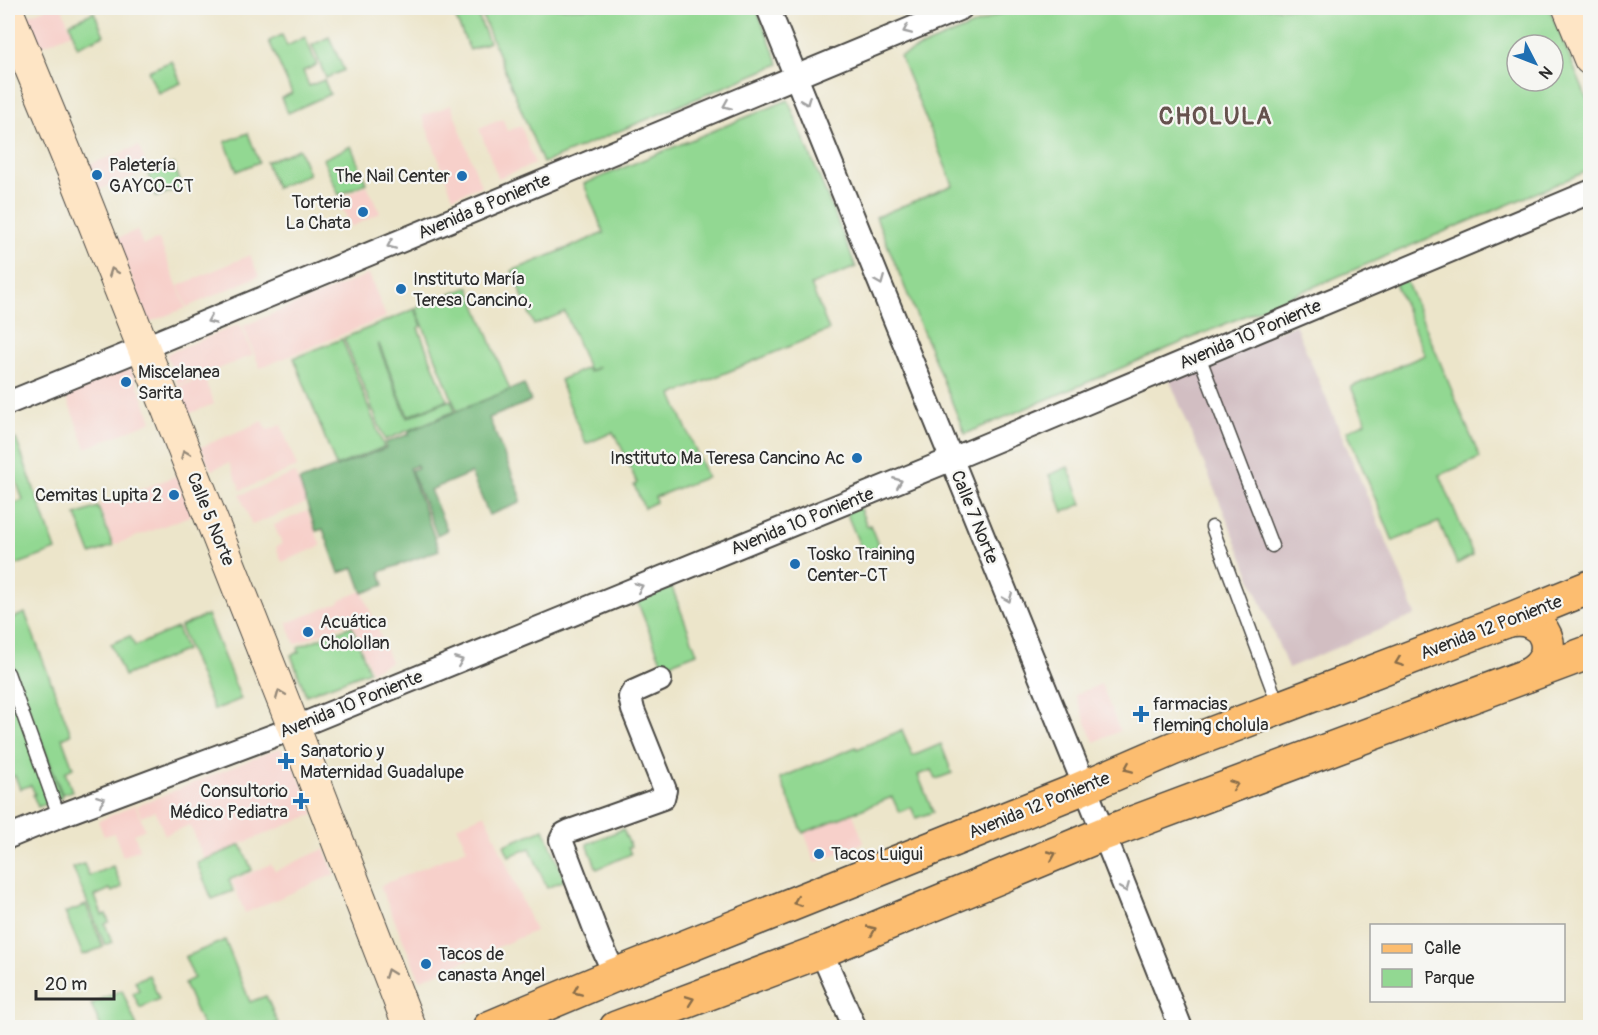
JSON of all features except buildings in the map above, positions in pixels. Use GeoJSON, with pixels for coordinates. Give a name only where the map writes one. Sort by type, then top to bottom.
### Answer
{"type":"FeatureCollection","features":[{"type":"Feature","properties":{"kind":"main road","name":"Avenida 12 Poniente"},"geometry":{"type":"LineString","coordinates":[[489,1028],[615,975],[1085,787],[1172,749],[1590,587]]}},
{"type":"Feature","properties":{"kind":"main road"},"geometry":{"type":"LineString","coordinates":[[1590,600],[1590,616]]}},
{"type":"Feature","properties":{"kind":"main road"},"geometry":{"type":"LineString","coordinates":[[1506,621],[1515,619],[1534,623],[1546,638],[1546,656],[1536,671],[1528,675]]}},
{"type":"Feature","properties":{"kind":"main road"},"geometry":{"type":"LineString","coordinates":[[616,1028],[821,951],[1103,834],[1590,652]]}},
{"type":"Feature","properties":{"kind":"street","name":"Calle 7 Norte"},"geometry":{"type":"LineString","coordinates":[[768,8],[1085,787],[1180,1028]]}},
{"type":"Feature","properties":{"kind":"street","name":"Avenida 8 Poniente"},"geometry":{"type":"LineString","coordinates":[[8,403],[961,8]]}},
{"type":"Feature","properties":{"kind":"street"},"geometry":{"type":"LineString","coordinates":[[1569,8],[1590,59]]}},
{"type":"Feature","properties":{"kind":"street","name":"Calle 5 Norte"},"geometry":{"type":"LineString","coordinates":[[8,9],[294,728],[410,1028]]}},
{"type":"Feature","properties":{"kind":"street","name":"Avenida 10 Poniente"},"geometry":{"type":"LineString","coordinates":[[8,837],[294,728],[952,459],[1590,192]]}},
{"type":"Feature","properties":{"kind":"street"},"geometry":{"type":"LineString","coordinates":[[615,975],[561,840],[564,834],[570,831],[663,798],[664,789],[630,697],[633,692],[660,680]]}},
{"type":"Feature","properties":{"kind":"street"},"geometry":{"type":"LineString","coordinates":[[821,951],[855,1028]]}},
{"type":"Feature","properties":{"kind":"lane"},"geometry":{"type":"LineString","coordinates":[[1199,356],[1272,546]]}},
{"type":"Feature","properties":{"kind":"lane"},"geometry":{"type":"LineString","coordinates":[[1212,527],[1280,708]]}},
{"type":"Feature","properties":{"kind":"lane"},"geometry":{"type":"LineString","coordinates":[[8,673],[59,816]]}},
{"type":"Feature","properties":{"kind":"shaded area"},"geometry":{"type":"Polygon","coordinates":[[[47,8],[62,8],[72,33],[39,47],[26,16],[47,8]]]}},
{"type":"Feature","properties":{"kind":"shaded area"},"geometry":{"type":"Polygon","coordinates":[[[451,105],[481,186],[453,197],[422,116],[451,105]]]}},
{"type":"Feature","properties":{"kind":"shaded area"},"geometry":{"type":"Polygon","coordinates":[[[503,119],[507,131],[521,126],[535,164],[498,178],[479,128],[503,119]]]}},
{"type":"Feature","properties":{"kind":"shaded area"},"geometry":{"type":"Polygon","coordinates":[[[139,146],[148,171],[95,191],[86,166],[139,146]]]}},
{"type":"Feature","properties":{"kind":"shaded area"},"geometry":{"type":"Polygon","coordinates":[[[367,185],[380,213],[351,227],[338,199],[367,185]]]}},
{"type":"Feature","properties":{"kind":"shaded area"},"geometry":{"type":"Polygon","coordinates":[[[137,230],[143,245],[159,239],[186,308],[149,322],[116,239],[137,230]]]}},
{"type":"Feature","properties":{"kind":"shaded area"},"geometry":{"type":"Polygon","coordinates":[[[250,255],[259,276],[187,307],[178,286],[250,255]]]}},
{"type":"Feature","properties":{"kind":"shaded area"},"geometry":{"type":"Polygon","coordinates":[[[369,274],[386,317],[260,368],[243,326],[369,274]]]}},
{"type":"Feature","properties":{"kind":"shaded area"},"geometry":{"type":"Polygon","coordinates":[[[240,324],[253,355],[178,385],[166,354],[240,324]]]}},
{"type":"Feature","properties":{"kind":"shaded area"},"geometry":{"type":"Polygon","coordinates":[[[1295,324],[1405,586],[1415,615],[1288,668],[1168,376],[1295,324]]]}},
{"type":"Feature","properties":{"kind":"shaded area"},"geometry":{"type":"Polygon","coordinates":[[[131,368],[152,421],[86,448],[65,394],[131,368]]]}},
{"type":"Feature","properties":{"kind":"shaded area"},"geometry":{"type":"Polygon","coordinates":[[[204,377],[214,404],[188,414],[177,387],[204,377]]]}},
{"type":"Feature","properties":{"kind":"shaded area"},"geometry":{"type":"Polygon","coordinates":[[[263,421],[267,430],[281,425],[297,467],[241,490],[229,463],[211,470],[201,447],[263,421]]]}},
{"type":"Feature","properties":{"kind":"shaded area"},"geometry":{"type":"Polygon","coordinates":[[[295,473],[306,503],[252,525],[240,495],[295,473]]]}},
{"type":"Feature","properties":{"kind":"shaded area"},"geometry":{"type":"Polygon","coordinates":[[[176,476],[192,515],[114,545],[99,505],[176,476]]]}},
{"type":"Feature","properties":{"kind":"shaded area"},"geometry":{"type":"Polygon","coordinates":[[[307,511],[321,546],[282,562],[276,547],[282,544],[274,525],[307,511]]]}},
{"type":"Feature","properties":{"kind":"shaded area"},"geometry":{"type":"Polygon","coordinates":[[[362,591],[391,662],[371,671],[353,626],[349,623],[295,644],[287,623],[362,591]]]}},
{"type":"Feature","properties":{"kind":"shaded area"},"geometry":{"type":"Polygon","coordinates":[[[1101,684],[1120,731],[1094,742],[1075,695],[1101,684]]]}},
{"type":"Feature","properties":{"kind":"shaded area"},"geometry":{"type":"Polygon","coordinates":[[[279,748],[290,755],[314,814],[204,859],[190,825],[165,835],[155,811],[141,817],[137,806],[279,748]]]}},
{"type":"Feature","properties":{"kind":"shaded area"},"geometry":{"type":"Polygon","coordinates":[[[135,805],[145,829],[134,834],[140,849],[123,856],[114,833],[104,836],[98,821],[135,805]]]}},
{"type":"Feature","properties":{"kind":"shaded area"},"geometry":{"type":"Polygon","coordinates":[[[485,814],[535,931],[420,980],[380,886],[467,849],[457,826],[485,814]]]}},
{"type":"Feature","properties":{"kind":"shaded area"},"geometry":{"type":"Polygon","coordinates":[[[853,814],[864,843],[815,862],[804,832],[853,814]]]}},
{"type":"Feature","properties":{"kind":"shaded area"},"geometry":{"type":"Polygon","coordinates":[[[324,849],[335,874],[245,913],[232,881],[271,864],[275,871],[324,849]]]}},
{"type":"Feature","properties":{"kind":"green space"},"geometry":{"type":"Polygon","coordinates":[[[451,8],[485,8],[477,13],[489,42],[470,50],[451,8]]]}},
{"type":"Feature","properties":{"kind":"green space"},"geometry":{"type":"Polygon","coordinates":[[[499,8],[756,8],[779,64],[543,163],[482,15],[499,8]]]}},
{"type":"Feature","properties":{"kind":"green space"},"geometry":{"type":"Polygon","coordinates":[[[1014,8],[1549,8],[1559,33],[1505,33],[1505,93],[1565,93],[1565,46],[1590,106],[1590,170],[965,434],[876,217],[953,185],[900,56],[1014,8]]]}},
{"type":"Feature","properties":{"kind":"green space"},"geometry":{"type":"Polygon","coordinates":[[[94,12],[104,35],[77,47],[70,23],[94,12]]]}},
{"type":"Feature","properties":{"kind":"green space"},"geometry":{"type":"Polygon","coordinates":[[[282,35],[287,46],[305,37],[317,65],[303,71],[309,86],[324,80],[330,94],[288,113],[281,98],[292,93],[269,41],[282,35]]]}},
{"type":"Feature","properties":{"kind":"green space"},"geometry":{"type":"Polygon","coordinates":[[[329,37],[344,70],[326,78],[312,45],[329,37]]]}},
{"type":"Feature","properties":{"kind":"green space"},"geometry":{"type":"Polygon","coordinates":[[[172,61],[181,83],[158,93],[148,71],[172,61]]]}},
{"type":"Feature","properties":{"kind":"green space"},"geometry":{"type":"Polygon","coordinates":[[[788,100],[856,267],[811,285],[829,330],[672,395],[707,477],[655,497],[656,502],[644,508],[634,485],[637,483],[616,435],[613,432],[586,444],[562,387],[560,380],[587,368],[589,372],[599,367],[589,371],[565,312],[534,325],[512,271],[604,233],[584,184],[788,100]]]}},
{"type":"Feature","properties":{"kind":"green space"},"geometry":{"type":"Polygon","coordinates":[[[248,133],[259,162],[237,171],[225,142],[248,133]]]}},
{"type":"Feature","properties":{"kind":"green space"},"geometry":{"type":"Polygon","coordinates":[[[351,146],[366,183],[339,195],[323,159],[351,146]]]}},
{"type":"Feature","properties":{"kind":"green space"},"geometry":{"type":"Polygon","coordinates":[[[299,149],[309,174],[276,188],[266,162],[299,149]]]}},
{"type":"Feature","properties":{"kind":"green space"},"geometry":{"type":"Polygon","coordinates":[[[174,164],[182,187],[156,197],[148,175],[174,164]]]}},
{"type":"Feature","properties":{"kind":"green space"},"geometry":{"type":"Polygon","coordinates":[[[1405,278],[1480,458],[1440,475],[1473,555],[1457,564],[1439,522],[1393,541],[1347,431],[1366,422],[1351,387],[1425,355],[1395,283],[1405,278]]]}},
{"type":"Feature","properties":{"kind":"green space"},"geometry":{"type":"Polygon","coordinates":[[[469,287],[510,390],[457,411],[416,308],[469,287]]]}},
{"type":"Feature","properties":{"kind":"green space"},"geometry":{"type":"Polygon","coordinates":[[[415,309],[422,326],[418,328],[447,400],[408,416],[378,345],[407,418],[451,400],[455,411],[385,440],[344,338],[415,309]]]}},
{"type":"Feature","properties":{"kind":"green space"},"geometry":{"type":"Polygon","coordinates":[[[342,339],[384,447],[336,466],[294,358],[342,339]]]}},
{"type":"Feature","properties":{"kind":"green space"},"geometry":{"type":"Polygon","coordinates":[[[524,384],[531,401],[489,418],[520,494],[520,503],[489,515],[471,473],[430,490],[447,530],[437,535],[411,470],[418,468],[416,464],[409,468],[439,550],[380,572],[384,585],[363,593],[354,568],[339,573],[323,529],[316,531],[299,481],[386,448],[385,443],[409,434],[409,431],[524,384]]]}},
{"type":"Feature","properties":{"kind":"green space"},"geometry":{"type":"Polygon","coordinates":[[[16,439],[56,550],[8,568],[8,506],[23,500],[8,458],[8,442],[16,439]]]}},
{"type":"Feature","properties":{"kind":"green space"},"geometry":{"type":"Polygon","coordinates":[[[1068,467],[1082,504],[1063,512],[1049,475],[1068,467]]]}},
{"type":"Feature","properties":{"kind":"green space"},"geometry":{"type":"Polygon","coordinates":[[[859,506],[879,547],[863,553],[846,512],[859,506]]]}},
{"type":"Feature","properties":{"kind":"green space"},"geometry":{"type":"Polygon","coordinates":[[[98,507],[113,546],[91,554],[76,515],[98,507]]]}},
{"type":"Feature","properties":{"kind":"green space"},"geometry":{"type":"Polygon","coordinates":[[[671,585],[697,653],[663,666],[636,598],[671,585]]]}},
{"type":"Feature","properties":{"kind":"green space"},"geometry":{"type":"Polygon","coordinates":[[[25,613],[71,734],[62,738],[73,768],[65,772],[72,791],[62,794],[8,653],[8,620],[25,613]]]}},
{"type":"Feature","properties":{"kind":"green space"},"geometry":{"type":"Polygon","coordinates":[[[207,615],[241,699],[214,710],[180,627],[207,615]]]}},
{"type":"Feature","properties":{"kind":"green space"},"geometry":{"type":"Polygon","coordinates":[[[352,626],[369,671],[306,695],[291,655],[299,652],[298,647],[352,626]]]}},
{"type":"Feature","properties":{"kind":"green space"},"geometry":{"type":"Polygon","coordinates":[[[177,628],[186,650],[124,676],[111,644],[130,636],[135,646],[177,628]]]}},
{"type":"Feature","properties":{"kind":"green space"},"geometry":{"type":"Polygon","coordinates":[[[8,661],[62,797],[38,807],[31,785],[20,789],[15,776],[8,778],[8,661]]]}},
{"type":"Feature","properties":{"kind":"green space"},"geometry":{"type":"Polygon","coordinates":[[[902,730],[913,756],[941,744],[952,773],[936,779],[932,770],[918,775],[933,812],[916,818],[911,807],[899,812],[892,797],[803,833],[780,778],[902,730]]]}},
{"type":"Feature","properties":{"kind":"green space"},"geometry":{"type":"Polygon","coordinates":[[[544,829],[565,880],[547,888],[530,848],[509,856],[504,845],[544,829]]]}},
{"type":"Feature","properties":{"kind":"green space"},"geometry":{"type":"Polygon","coordinates":[[[623,829],[631,847],[628,848],[631,854],[597,869],[587,844],[623,829]]]}},
{"type":"Feature","properties":{"kind":"green space"},"geometry":{"type":"Polygon","coordinates":[[[241,845],[252,870],[229,880],[233,891],[212,899],[197,863],[241,845]]]}},
{"type":"Feature","properties":{"kind":"green space"},"geometry":{"type":"Polygon","coordinates":[[[84,864],[89,876],[113,866],[122,887],[112,892],[110,889],[95,896],[102,915],[106,914],[109,922],[105,924],[112,942],[105,945],[73,868],[84,864]]]}},
{"type":"Feature","properties":{"kind":"green space"},"geometry":{"type":"Polygon","coordinates":[[[86,905],[103,947],[83,955],[65,913],[86,905]]]}},
{"type":"Feature","properties":{"kind":"green space"},"geometry":{"type":"Polygon","coordinates":[[[225,940],[250,1002],[266,996],[278,1023],[268,1027],[203,1027],[184,983],[194,978],[185,957],[225,940]]]}},
{"type":"Feature","properties":{"kind":"green space"},"geometry":{"type":"Polygon","coordinates":[[[149,975],[159,999],[140,1008],[133,993],[139,990],[135,981],[149,975]]]}},
{"type":"Feature","properties":{"kind":"green space"},"geometry":{"type":"Polygon","coordinates":[[[122,990],[137,1027],[101,1027],[91,1004],[122,990]]]}},
{"type":"Feature","properties":{"kind":"place","name":"Paletería GAYCO-CT"},"geometry":{"type":"Point","coordinates":[97,175]}},
{"type":"Feature","properties":{"kind":"place","name":"The Nail Center"},"geometry":{"type":"Point","coordinates":[462,176]}},
{"type":"Feature","properties":{"kind":"place","name":"Torteria La Chata"},"geometry":{"type":"Point","coordinates":[363,212]}},
{"type":"Feature","properties":{"kind":"place","name":"Instituto María Teresa Cancino,"},"geometry":{"type":"Point","coordinates":[401,289]}},
{"type":"Feature","properties":{"kind":"place","name":"Miscelanea Sarita"},"geometry":{"type":"Point","coordinates":[126,382]}},
{"type":"Feature","properties":{"kind":"place","name":"Instituto Ma Teresa Cancino Ac"},"geometry":{"type":"Point","coordinates":[857,458]}},
{"type":"Feature","properties":{"kind":"place","name":"Cemitas Lupita 2"},"geometry":{"type":"Point","coordinates":[174,495]}},
{"type":"Feature","properties":{"kind":"place","name":"Tosko Training Center-CT"},"geometry":{"type":"Point","coordinates":[795,564]}},
{"type":"Feature","properties":{"kind":"place","name":"Acuática Cholollan"},"geometry":{"type":"Point","coordinates":[308,632]}},
{"type":"Feature","properties":{"kind":"place","name":"farmacias fleming cholula"},"geometry":{"type":"Point","coordinates":[1141,714]}},
{"type":"Feature","properties":{"kind":"place","name":"Sanatorio y Maternidad Guadalupe"},"geometry":{"type":"Point","coordinates":[286,761]}},
{"type":"Feature","properties":{"kind":"place","name":"Consultorio Médico Pediatra"},"geometry":{"type":"Point","coordinates":[301,801]}},
{"type":"Feature","properties":{"kind":"place","name":"Tacos Luigui"},"geometry":{"type":"Point","coordinates":[819,854]}},
{"type":"Feature","properties":{"kind":"place","name":"Tacos de canasta Angel"},"geometry":{"type":"Point","coordinates":[426,964]}},
{"type":"Feature","properties":{"kind":"district","name":"CHOLULA"},"geometry":{"type":"Point","coordinates":[1216,116]}}]}
